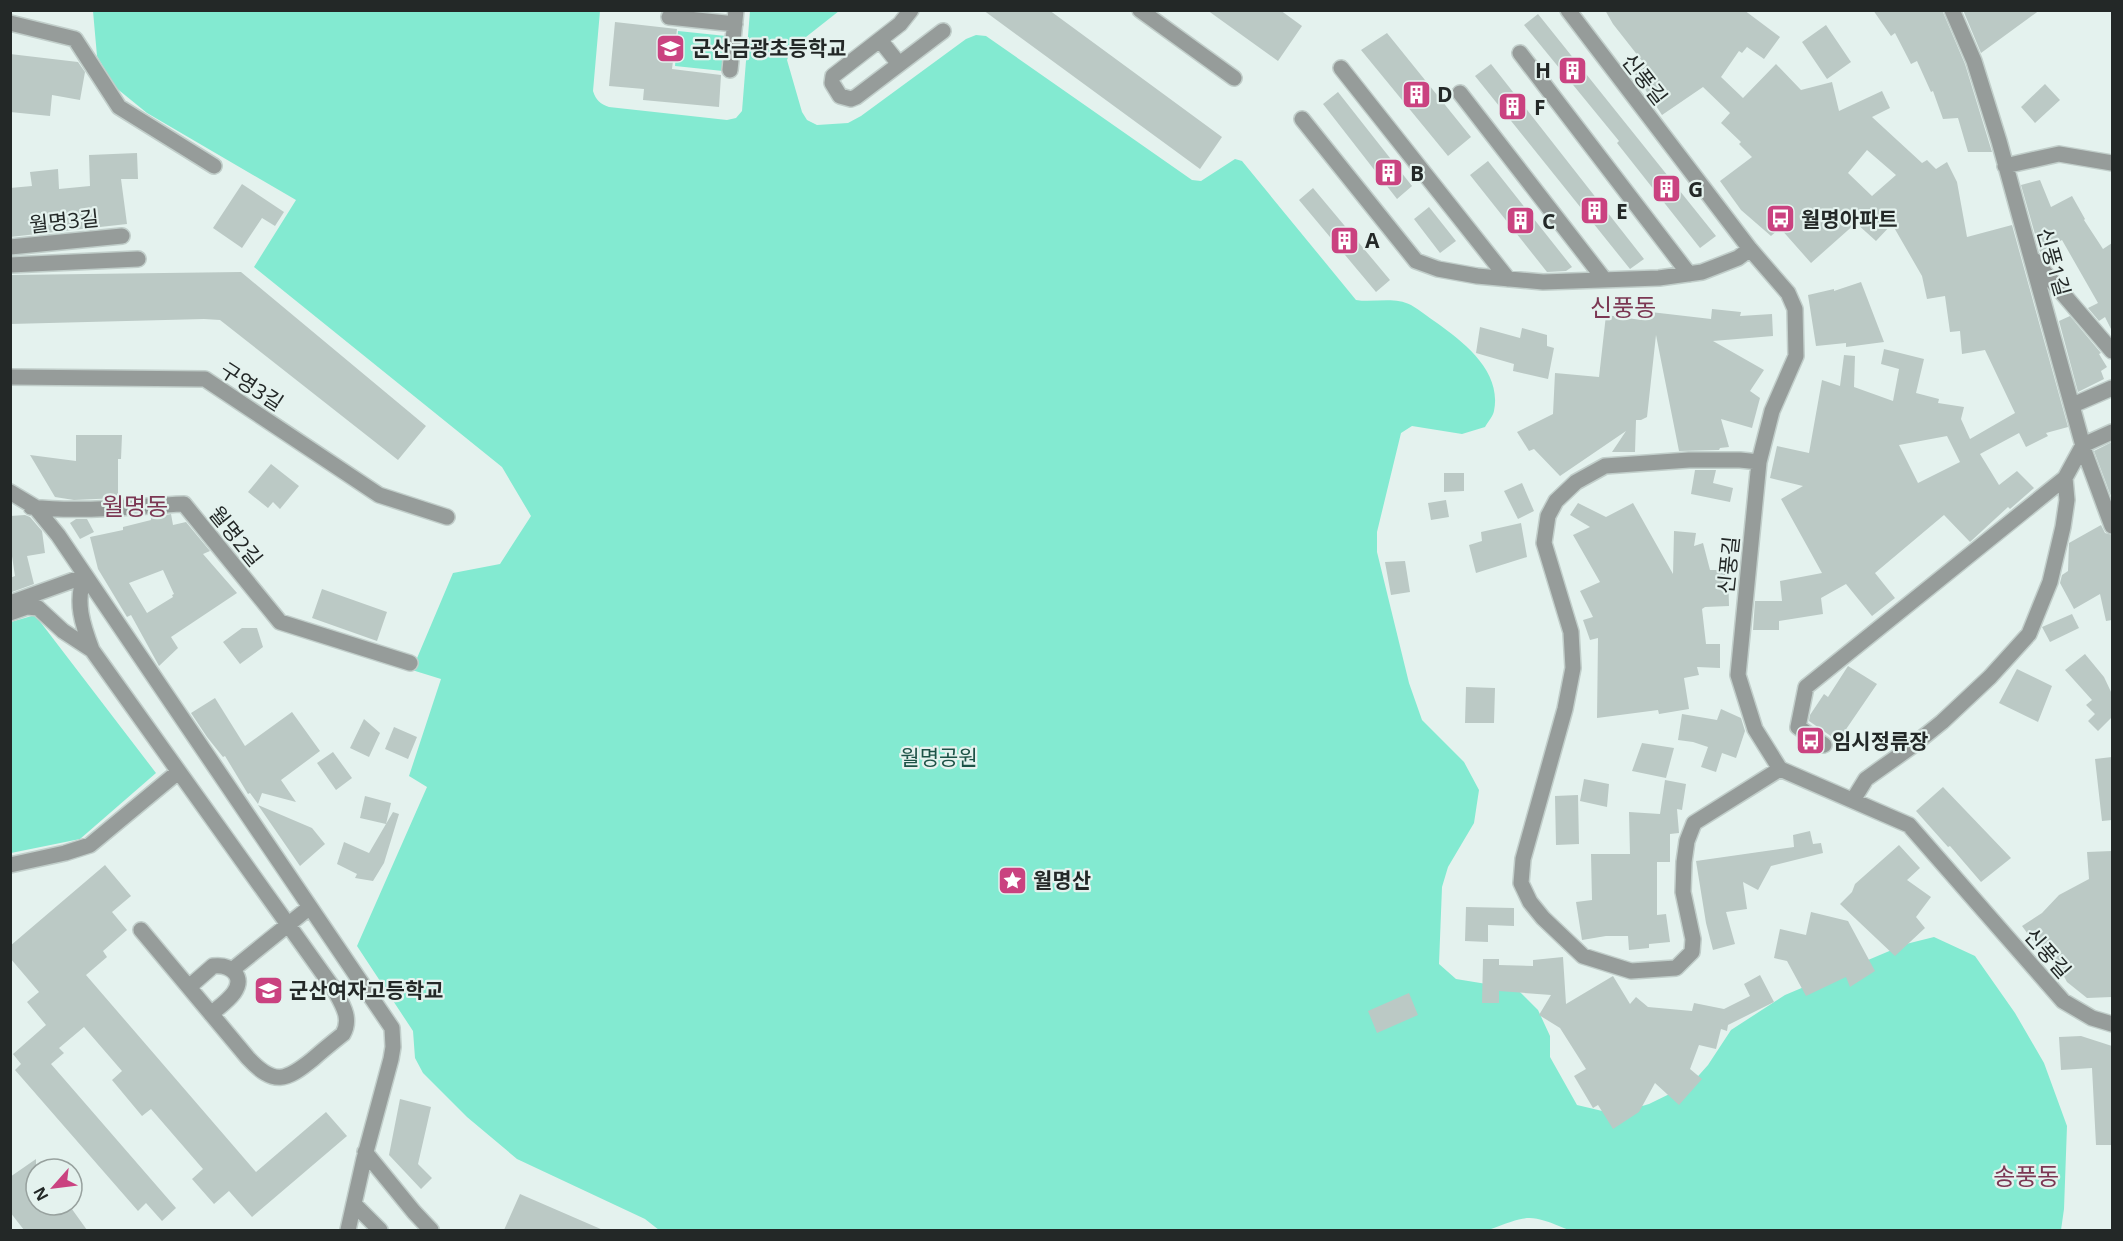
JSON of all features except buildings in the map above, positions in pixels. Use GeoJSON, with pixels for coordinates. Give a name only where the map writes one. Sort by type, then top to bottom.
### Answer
{"type":"FeatureCollection","features":[{"type":"Feature","properties":{"kind":"lane"},"geometry":{"type":"LineString","coordinates":[[911,10],[900,24],[833,76],[832,83],[836,91],[845,98],[856,97],[943,31]]}},
{"type":"Feature","properties":{"kind":"lane"},"geometry":{"type":"LineString","coordinates":[[1140,10],[1234,78]]}},
{"type":"Feature","properties":{"kind":"lane","name":"신풍길"},"geometry":{"type":"LineString","coordinates":[[1568,10],[1750,249],[1788,293],[1795,309],[1796,356],[1772,411],[1759,462],[1738,675],[1755,729],[1780,769],[1909,825],[2063,1001],[2092,1018],[2112,1024]]}},
{"type":"Feature","properties":{"kind":"lane","name":"신풍1길"},"geometry":{"type":"LineString","coordinates":[[1952,10],[1974,61],[2083,445],[2112,526]]}},
{"type":"Feature","properties":{"kind":"lane"},"geometry":{"type":"LineString","coordinates":[[669,17],[735,17],[730,70]]}},
{"type":"Feature","properties":{"kind":"lane"},"geometry":{"type":"LineString","coordinates":[[10,23],[75,39],[119,107],[214,166]]}},
{"type":"Feature","properties":{"kind":"lane"},"geometry":{"type":"LineString","coordinates":[[880,40],[899,64]]}},
{"type":"Feature","properties":{"kind":"lane"},"geometry":{"type":"LineString","coordinates":[[1520,53],[1689,274]]}},
{"type":"Feature","properties":{"kind":"lane"},"geometry":{"type":"LineString","coordinates":[[1341,68],[1508,279]]}},
{"type":"Feature","properties":{"kind":"lane"},"geometry":{"type":"LineString","coordinates":[[1460,93],[1604,279]]}},
{"type":"Feature","properties":{"kind":"lane"},"geometry":{"type":"LineString","coordinates":[[1302,119],[1416,261],[1438,269],[1477,276],[1543,282],[1659,278],[1722,266],[1750,249]]}},
{"type":"Feature","properties":{"kind":"lane"},"geometry":{"type":"LineString","coordinates":[[2005,166],[2059,154],[2112,163]]}},
{"type":"Feature","properties":{"kind":"lane","name":"월명3길"},"geometry":{"type":"LineString","coordinates":[[10,247],[122,236]]}},
{"type":"Feature","properties":{"kind":"lane"},"geometry":{"type":"LineString","coordinates":[[2031,257],[2112,351]]}},
{"type":"Feature","properties":{"kind":"lane"},"geometry":{"type":"LineString","coordinates":[[10,266],[138,259]]}},
{"type":"Feature","properties":{"kind":"lane","name":"구영3길"},"geometry":{"type":"LineString","coordinates":[[10,377],[205,379],[379,495],[447,517]]}},
{"type":"Feature","properties":{"kind":"lane"},"geometry":{"type":"LineString","coordinates":[[2073,405],[2112,388]]}},
{"type":"Feature","properties":{"kind":"lane"},"geometry":{"type":"LineString","coordinates":[[1824,745],[1798,727],[1806,687],[2065,478],[2083,445],[2112,432]]}},
{"type":"Feature","properties":{"kind":"lane"},"geometry":{"type":"LineString","coordinates":[[1759,462],[1689,460],[1605,466],[1576,482],[1556,501],[1548,516],[1544,543],[1571,632],[1573,668],[1565,709],[1523,859],[1521,883],[1530,902],[1582,956],[1631,971],[1676,968],[1692,952],[1693,939],[1683,892],[1687,841],[1694,823],[1780,769]]}},
{"type":"Feature","properties":{"kind":"lane"},"geometry":{"type":"LineString","coordinates":[[1853,800],[1866,779],[1942,722],[1990,677],[2029,634],[2050,582],[2063,526],[2067,500],[2065,478]]}},
{"type":"Feature","properties":{"kind":"lane"},"geometry":{"type":"LineString","coordinates":[[10,492],[35,507],[58,535],[392,1028],[391,1059],[365,1152],[348,1230]]}},
{"type":"Feature","properties":{"kind":"lane","name":"월명2길"},"geometry":{"type":"LineString","coordinates":[[10,504],[82,511],[184,504],[280,622],[410,663]]}},
{"type":"Feature","properties":{"kind":"lane"},"geometry":{"type":"LineString","coordinates":[[10,603],[86,576]]}},
{"type":"Feature","properties":{"kind":"lane"},"geometry":{"type":"LineString","coordinates":[[86,576],[80,591],[81,618],[92,650],[289,924],[341,1001],[347,1021],[343,1034],[291,1076],[275,1077],[266,1074],[257,1068],[141,930]]}},
{"type":"Feature","properties":{"kind":"lane"},"geometry":{"type":"LineString","coordinates":[[10,613],[27,607],[38,608],[63,631],[92,650]]}},
{"type":"Feature","properties":{"kind":"lane"},"geometry":{"type":"LineString","coordinates":[[10,865],[90,845],[178,772]]}},
{"type":"Feature","properties":{"kind":"lane"},"geometry":{"type":"LineString","coordinates":[[232,970],[310,907]]}},
{"type":"Feature","properties":{"kind":"lane"},"geometry":{"type":"LineString","coordinates":[[189,987],[213,966],[222,966],[232,970],[238,980],[237,988],[211,1014]]}},
{"type":"Feature","properties":{"kind":"lane"},"geometry":{"type":"LineString","coordinates":[[365,1152],[414,1212],[432,1230]]}},
{"type":"Feature","properties":{"kind":"lane"},"geometry":{"type":"LineString","coordinates":[[354,1204],[380,1230]]}},
{"type":"Feature","properties":{"kind":"green space","name":"월명공원"},"geometry":{"type":"Polygon","coordinates":[[[93,11],[600,11],[593,91],[601,103],[609,107],[727,120],[736,118],[742,111],[750,11],[839,11],[792,48],[787,60],[802,112],[807,120],[817,125],[848,123],[861,116],[966,39],[976,35],[986,36],[1192,180],[1201,181],[1235,159],[1242,161],[1356,300],[1391,300],[1404,302],[1414,307],[1469,349],[1487,371],[1492,384],[1495,397],[1494,411],[1485,427],[1462,434],[1412,426],[1401,433],[1377,532],[1377,552],[1409,683],[1422,720],[1464,762],[1479,790],[1474,823],[1448,867],[1442,887],[1439,964],[1456,979],[1517,989],[1538,1010],[1550,1036],[1550,1057],[1577,1105],[1615,1114],[1649,1104],[1692,1083],[1708,1065],[1731,1030],[1785,995],[1906,944],[1934,937],[1975,956],[2015,1013],[2044,1063],[2067,1126],[2061,1230],[1569,1230],[1545,1221],[1528,1218],[1488,1230],[659,1230],[645,1219],[517,1159],[467,1117],[423,1073],[415,1058],[413,1031],[357,946],[427,787],[409,776],[441,679],[412,670],[453,573],[500,564],[531,516],[502,467],[254,267],[296,200],[147,113],[115,87],[97,56],[93,11]]]}},
{"type":"Feature","properties":{"kind":"green space"},"geometry":{"type":"Polygon","coordinates":[[[678,31],[726,36],[723,71],[675,66],[678,31]]]}},
{"type":"Feature","properties":{"kind":"green space"},"geometry":{"type":"Polygon","coordinates":[[[35,615],[156,773],[80,839],[11,853],[11,622],[35,615]]]}},
{"type":"Feature","properties":{"kind":"place","name":"군산금광초등학교"},"geometry":{"type":"Point","coordinates":[671,48]}},
{"type":"Feature","properties":{"kind":"place","name":"H"},"geometry":{"type":"Point","coordinates":[1572,70]}},
{"type":"Feature","properties":{"kind":"place","name":"D"},"geometry":{"type":"Point","coordinates":[1416,94]}},
{"type":"Feature","properties":{"kind":"place","name":"F"},"geometry":{"type":"Point","coordinates":[1513,107]}},
{"type":"Feature","properties":{"kind":"place","name":"B"},"geometry":{"type":"Point","coordinates":[1389,173]}},
{"type":"Feature","properties":{"kind":"place","name":"G"},"geometry":{"type":"Point","coordinates":[1667,189]}},
{"type":"Feature","properties":{"kind":"place","name":"E"},"geometry":{"type":"Point","coordinates":[1595,211]}},
{"type":"Feature","properties":{"kind":"place","name":"월명아파트"},"geometry":{"type":"Point","coordinates":[1780,219]}},
{"type":"Feature","properties":{"kind":"place","name":"C"},"geometry":{"type":"Point","coordinates":[1521,221]}},
{"type":"Feature","properties":{"kind":"place","name":"A"},"geometry":{"type":"Point","coordinates":[1344,240]}},
{"type":"Feature","properties":{"kind":"place","name":"임시정류장"},"geometry":{"type":"Point","coordinates":[1811,741]}},
{"type":"Feature","properties":{"kind":"place","name":"월명산"},"geometry":{"type":"Point","coordinates":[1012,880]}},
{"type":"Feature","properties":{"kind":"place","name":"군산여자고등학교"},"geometry":{"type":"Point","coordinates":[268,990]}},
{"type":"Feature","properties":{"kind":"district","name":"신풍동"},"geometry":{"type":"Point","coordinates":[1623,306]}},
{"type":"Feature","properties":{"kind":"district","name":"월명동"},"geometry":{"type":"Point","coordinates":[135,505]}},
{"type":"Feature","properties":{"kind":"district","name":"송풍동"},"geometry":{"type":"Point","coordinates":[2026,1175]}}]}
